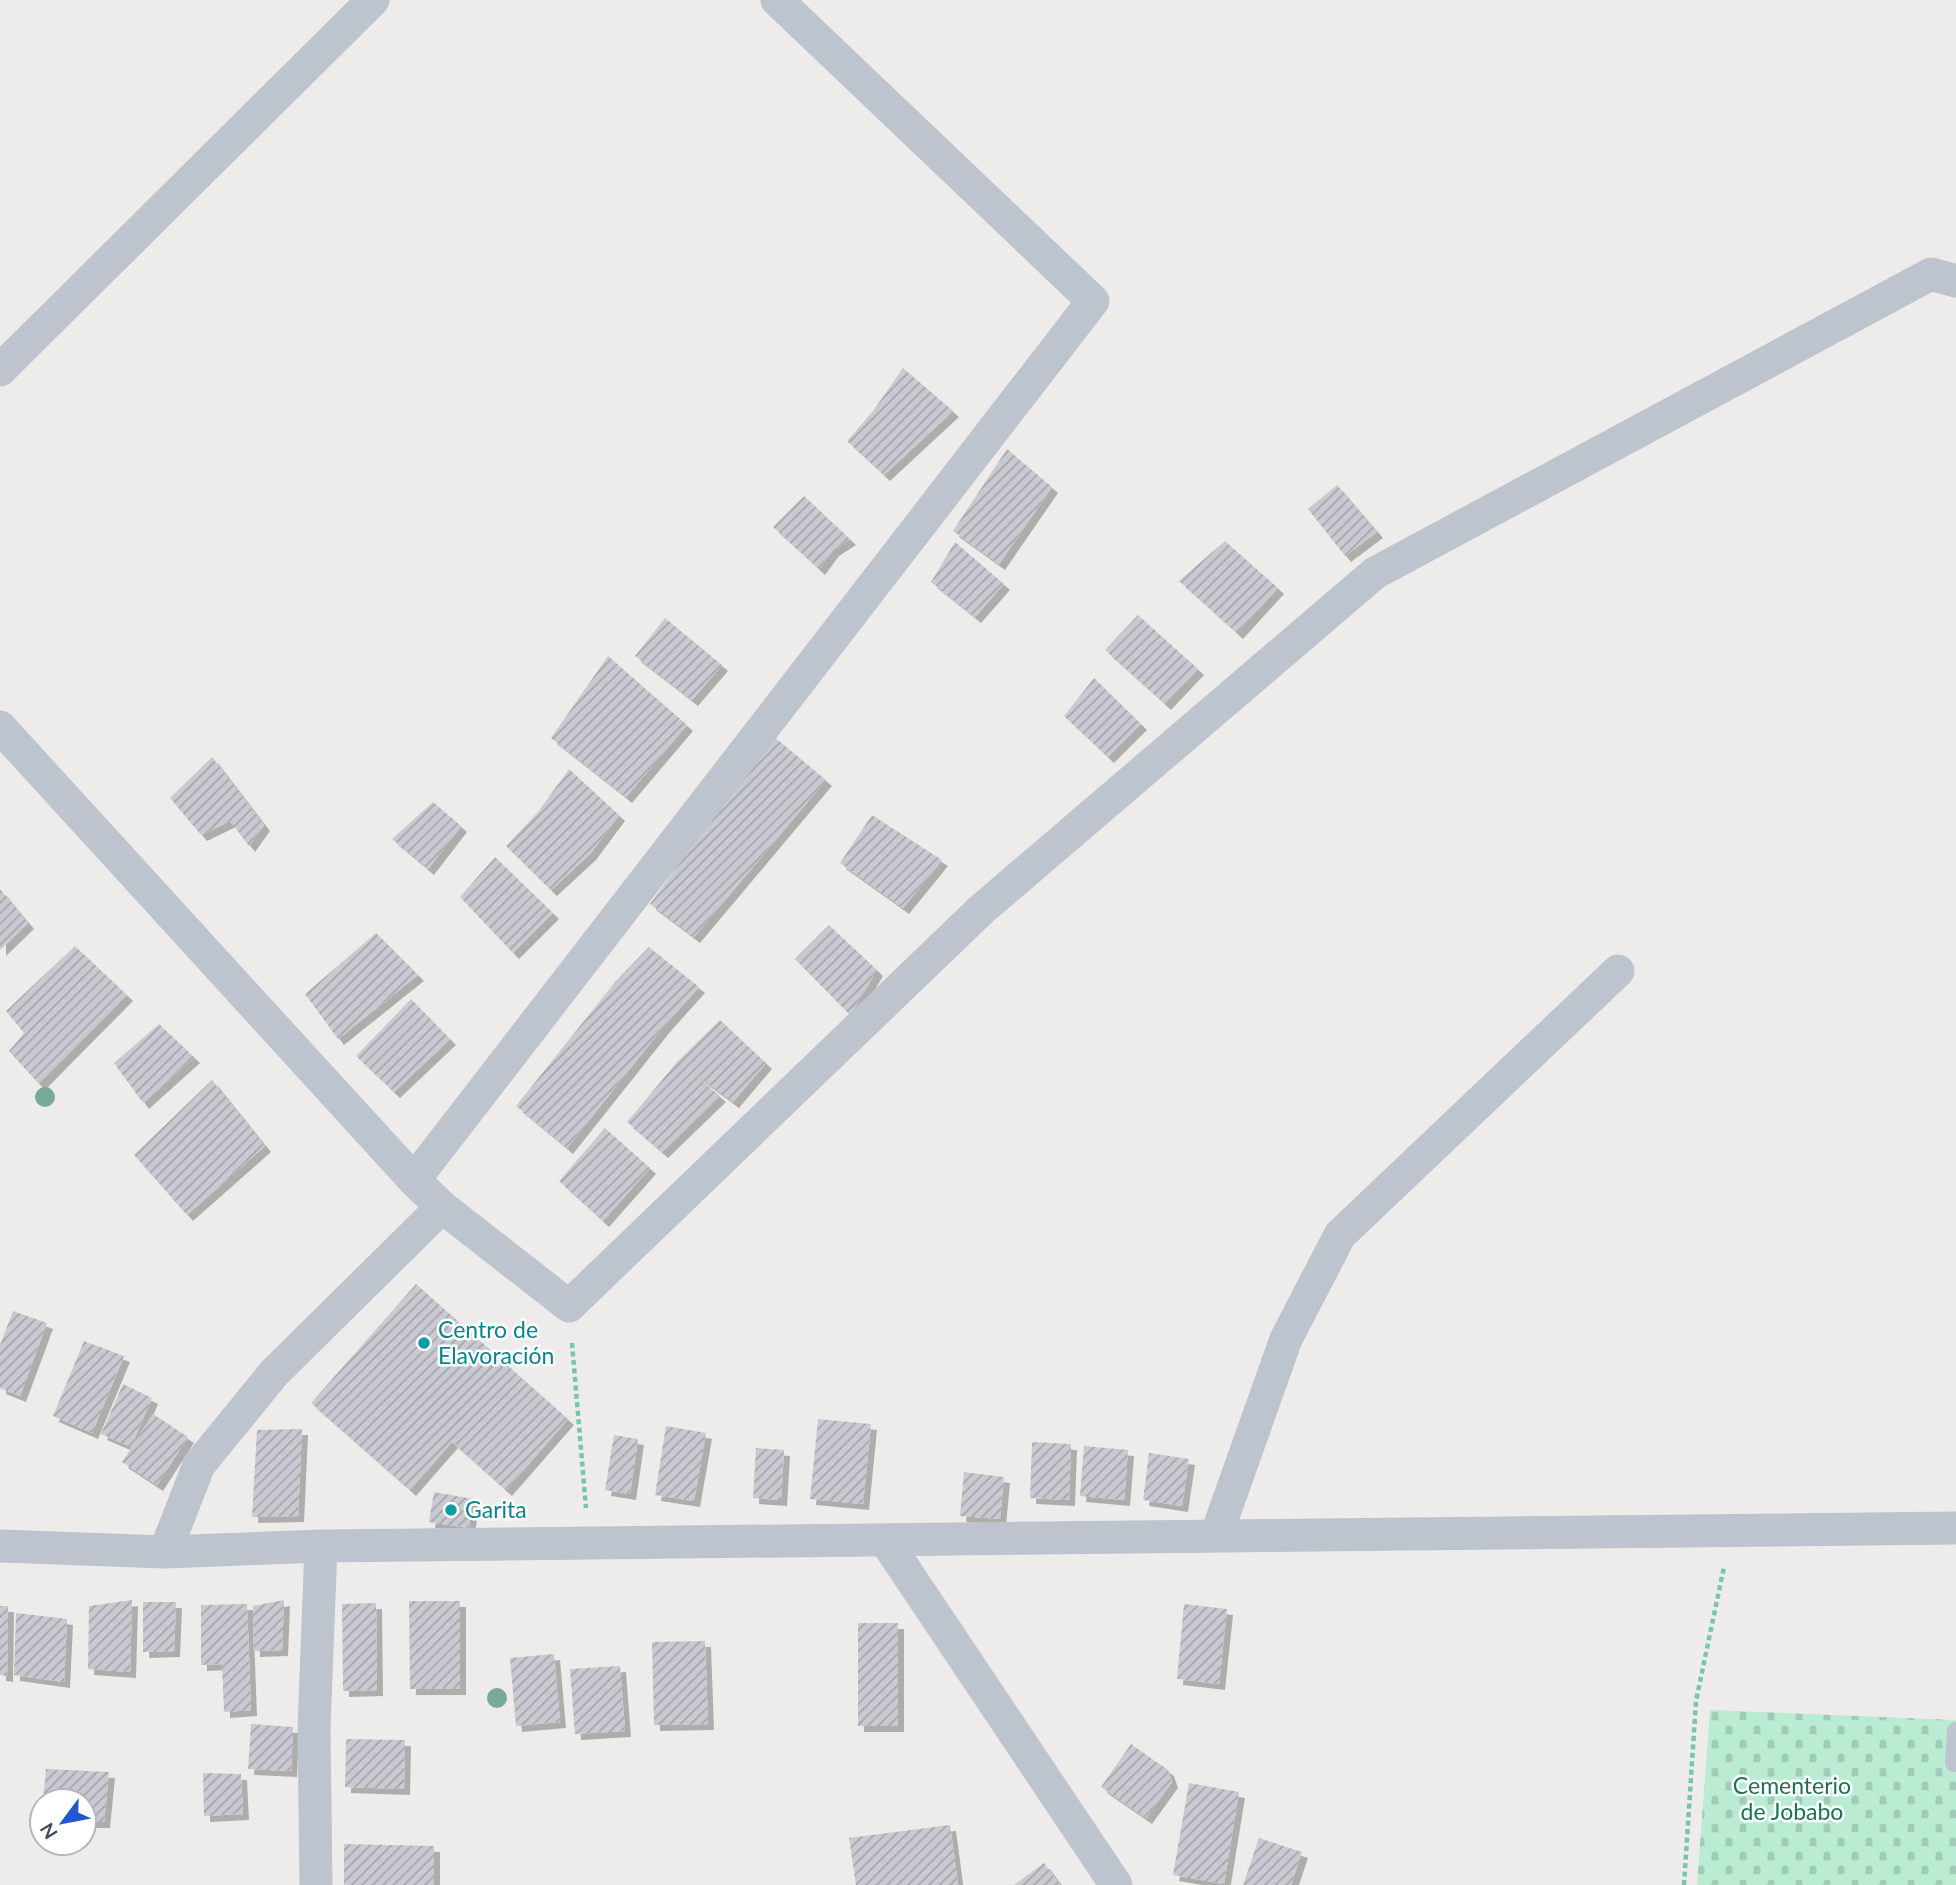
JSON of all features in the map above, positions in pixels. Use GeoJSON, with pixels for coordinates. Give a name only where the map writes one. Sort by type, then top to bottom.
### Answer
{"type":"FeatureCollection","features":[{"type":"Feature","properties":{"kind":"street"},"geometry":{"type":"LineString","coordinates":[[0,370],[373,0]]}},
{"type":"Feature","properties":{"kind":"street"},"geometry":{"type":"LineString","coordinates":[[414,1180],[1093,301],[777,0]]}},
{"type":"Feature","properties":{"kind":"street"},"geometry":{"type":"LineString","coordinates":[[0,727],[414,1180],[442,1207],[569,1306],[982,909],[1375,573],[1931,274],[1956,281]]}},
{"type":"Feature","properties":{"kind":"street"},"geometry":{"type":"LineString","coordinates":[[1216,1536],[1286,1339],[1340,1235],[1618,971]]}},
{"type":"Feature","properties":{"kind":"street"},"geometry":{"type":"LineString","coordinates":[[165,1552],[199,1465],[274,1373],[442,1207]]}},
{"type":"Feature","properties":{"kind":"street"},"geometry":{"type":"LineString","coordinates":[[0,1546],[165,1552],[321,1546],[1956,1528]]}},
{"type":"Feature","properties":{"kind":"street"},"geometry":{"type":"LineString","coordinates":[[885,1540],[1116,1885]]}},
{"type":"Feature","properties":{"kind":"street"},"geometry":{"type":"LineString","coordinates":[[316,1885],[314,1728],[321,1546]]}},
{"type":"Feature","properties":{"kind":"lane"},"geometry":{"type":"LineString","coordinates":[[1954,1763],[1956,1731]]}},
{"type":"Feature","properties":{"kind":"path"},"geometry":{"type":"LineString","coordinates":[[569,1306],[589,1544]]}},
{"type":"Feature","properties":{"kind":"path"},"geometry":{"type":"LineString","coordinates":[[1684,1885],[1696,1701],[1724,1562]]}},
{"type":"Feature","properties":{"kind":"green space","name":"Cementerio de Jobabo"},"geometry":{"type":"Polygon","coordinates":[[[1710,1710],[1956,1720],[1956,1885],[1697,1885],[1710,1710]]]}},
{"type":"Feature","properties":{"kind":"building"},"geometry":{"type":"Polygon","coordinates":[[[903,368],[953,411],[884,475],[847,441],[873,411],[903,368]]]}},
{"type":"Feature","properties":{"kind":"building"},"geometry":{"type":"Polygon","coordinates":[[[1007,449],[1052,487],[999,564],[953,531],[1007,449]]]}},
{"type":"Feature","properties":{"kind":"building"},"geometry":{"type":"Polygon","coordinates":[[[1337,485],[1377,532],[1345,556],[1308,509],[1337,485]]]}},
{"type":"Feature","properties":{"kind":"building"},"geometry":{"type":"Polygon","coordinates":[[[804,496],[850,539],[833,550],[819,569],[773,527],[804,496]]]}},
{"type":"Feature","properties":{"kind":"building"},"geometry":{"type":"Polygon","coordinates":[[[1225,541],[1278,588],[1237,633],[1179,581],[1225,541]]]}},
{"type":"Feature","properties":{"kind":"building"},"geometry":{"type":"Polygon","coordinates":[[[955,542],[1004,584],[975,617],[931,582],[955,542]]]}},
{"type":"Feature","properties":{"kind":"building"},"geometry":{"type":"Polygon","coordinates":[[[1138,615],[1198,669],[1165,704],[1105,650],[1138,615]]]}},
{"type":"Feature","properties":{"kind":"building"},"geometry":{"type":"Polygon","coordinates":[[[665,618],[722,665],[692,700],[635,656],[665,618]]]}},
{"type":"Feature","properties":{"kind":"building"},"geometry":{"type":"Polygon","coordinates":[[[608,656],[687,725],[626,797],[551,738],[608,656]]]}},
{"type":"Feature","properties":{"kind":"building"},"geometry":{"type":"Polygon","coordinates":[[[1094,678],[1141,724],[1108,757],[1064,716],[1094,678]]]}},
{"type":"Feature","properties":{"kind":"building"},"geometry":{"type":"Polygon","coordinates":[[[772,735],[826,780],[694,937],[650,904],[772,735]]]}},
{"type":"Feature","properties":{"kind":"building"},"geometry":{"type":"Polygon","coordinates":[[[212,757],[264,825],[249,846],[230,821],[201,835],[170,798],[212,757]]]}},
{"type":"Feature","properties":{"kind":"building"},"geometry":{"type":"Polygon","coordinates":[[[569,769],[619,815],[590,854],[551,890],[506,846],[538,812],[569,769]]]}},
{"type":"Feature","properties":{"kind":"building"},"geometry":{"type":"Polygon","coordinates":[[[433,802],[461,826],[428,869],[392,839],[433,802]]]}},
{"type":"Feature","properties":{"kind":"building"},"geometry":{"type":"Polygon","coordinates":[[[872,815],[942,860],[903,908],[840,863],[872,815]]]}},
{"type":"Feature","properties":{"kind":"building"},"geometry":{"type":"Polygon","coordinates":[[[495,857],[553,913],[513,953],[460,897],[495,857]]]}},
{"type":"Feature","properties":{"kind":"building"},"geometry":{"type":"Polygon","coordinates":[[[0,889],[28,923],[0,950],[0,889]]]}},
{"type":"Feature","properties":{"kind":"building"},"geometry":{"type":"Polygon","coordinates":[[[829,925],[877,970],[850,1015],[795,959],[829,925]]]}},
{"type":"Feature","properties":{"kind":"building"},"geometry":{"type":"Polygon","coordinates":[[[376,933],[418,975],[338,1039],[305,994],[376,933]]]}},
{"type":"Feature","properties":{"kind":"building"},"geometry":{"type":"Polygon","coordinates":[[[75,946],[127,995],[39,1084],[9,1051],[24,1033],[6,1011],[75,946]]]}},
{"type":"Feature","properties":{"kind":"building"},"geometry":{"type":"Polygon","coordinates":[[[649,947],[699,987],[664,1026],[567,1148],[516,1106],[615,982],[649,947]]]}},
{"type":"Feature","properties":{"kind":"building"},"geometry":{"type":"Polygon","coordinates":[[[411,999],[450,1039],[394,1092],[356,1056],[411,999]]]}},
{"type":"Feature","properties":{"kind":"building"},"geometry":{"type":"Polygon","coordinates":[[[720,1020],[766,1063],[733,1102],[684,1066],[720,1096],[662,1152],[627,1122],[678,1061],[720,1020]]]}},
{"type":"Feature","properties":{"kind":"building"},"geometry":{"type":"Polygon","coordinates":[[[159,1024],[194,1057],[143,1103],[114,1063],[159,1024]]]}},
{"type":"Feature","properties":{"kind":"building"},"geometry":{"type":"Polygon","coordinates":[[[212,1080],[265,1146],[187,1215],[134,1155],[212,1080]]]}},
{"type":"Feature","properties":{"kind":"building"},"geometry":{"type":"Polygon","coordinates":[[[605,1128],[650,1168],[603,1221],[559,1181],[605,1128]]]}},
{"type":"Feature","properties":{"kind":"building","name":"Centro de Elavoración"},"geometry":{"type":"Polygon","coordinates":[[[416,1284],[568,1419],[506,1490],[452,1442],[410,1490],[311,1403],[416,1284]]]}},
{"type":"Feature","properties":{"kind":"building"},"geometry":{"type":"Polygon","coordinates":[[[13,1311],[47,1323],[20,1396],[0,1388],[0,1345],[13,1311]]]}},
{"type":"Feature","properties":{"kind":"building"},"geometry":{"type":"Polygon","coordinates":[[[84,1341],[124,1356],[92,1433],[53,1416],[84,1341]]]}},
{"type":"Feature","properties":{"kind":"building"},"geometry":{"type":"Polygon","coordinates":[[[123,1384],[152,1398],[131,1447],[101,1434],[123,1384]]]}},
{"type":"Feature","properties":{"kind":"building"},"geometry":{"type":"Polygon","coordinates":[[[153,1414],[188,1437],[157,1485],[122,1462],[153,1414]]]}},
{"type":"Feature","properties":{"kind":"building"},"geometry":{"type":"Polygon","coordinates":[[[818,1419],[871,1424],[863,1504],[810,1499],[818,1419]]]}},
{"type":"Feature","properties":{"kind":"building"},"geometry":{"type":"Polygon","coordinates":[[[666,1426],[706,1433],[694,1501],[655,1495],[666,1426]]]}},
{"type":"Feature","properties":{"kind":"building"},"geometry":{"type":"Polygon","coordinates":[[[302,1429],[298,1516],[252,1517],[257,1430],[302,1429]]]}},
{"type":"Feature","properties":{"kind":"building"},"geometry":{"type":"Polygon","coordinates":[[[614,1435],[638,1439],[630,1494],[605,1490],[614,1435]]]}},
{"type":"Feature","properties":{"kind":"building"},"geometry":{"type":"Polygon","coordinates":[[[1032,1442],[1071,1444],[1069,1500],[1030,1498],[1032,1442]]]}},
{"type":"Feature","properties":{"kind":"building"},"geometry":{"type":"Polygon","coordinates":[[[1084,1446],[1128,1450],[1124,1500],[1080,1496],[1084,1446]]]}},
{"type":"Feature","properties":{"kind":"building"},"geometry":{"type":"Polygon","coordinates":[[[756,1448],[784,1450],[781,1500],[753,1498],[756,1448]]]}},
{"type":"Feature","properties":{"kind":"building"},"geometry":{"type":"Polygon","coordinates":[[[1149,1453],[1189,1459],[1182,1506],[1143,1500],[1149,1453]]]}},
{"type":"Feature","properties":{"kind":"building"},"geometry":{"type":"Polygon","coordinates":[[[964,1472],[1004,1477],[1000,1519],[960,1516],[964,1472]]]}},
{"type":"Feature","properties":{"kind":"building","name":"Garita"},"geometry":{"type":"Polygon","coordinates":[[[434,1492],[473,1499],[469,1528],[429,1522],[434,1492]]]}},
{"type":"Feature","properties":{"kind":"building"},"geometry":{"type":"Polygon","coordinates":[[[132,1600],[130,1672],[88,1669],[89,1606],[132,1600]]]}},
{"type":"Feature","properties":{"kind":"building"},"geometry":{"type":"Polygon","coordinates":[[[284,1600],[282,1650],[254,1651],[253,1606],[284,1600]]]}},
{"type":"Feature","properties":{"kind":"building"},"geometry":{"type":"Polygon","coordinates":[[[409,1601],[460,1601],[460,1689],[410,1689],[409,1601]]]}},
{"type":"Feature","properties":{"kind":"building"},"geometry":{"type":"Polygon","coordinates":[[[143,1602],[176,1602],[174,1651],[143,1652],[143,1602]]]}},
{"type":"Feature","properties":{"kind":"building"},"geometry":{"type":"Polygon","coordinates":[[[376,1603],[377,1690],[343,1691],[342,1604],[376,1603]]]}},
{"type":"Feature","properties":{"kind":"building"},"geometry":{"type":"Polygon","coordinates":[[[247,1604],[251,1710],[224,1712],[222,1664],[201,1665],[201,1605],[247,1604]]]}},
{"type":"Feature","properties":{"kind":"building"},"geometry":{"type":"Polygon","coordinates":[[[1184,1604],[1227,1609],[1219,1684],[1177,1679],[1184,1604]]]}},
{"type":"Feature","properties":{"kind":"building"},"geometry":{"type":"Polygon","coordinates":[[[0,1606],[8,1606],[7,1676],[0,1675],[0,1606]]]}},
{"type":"Feature","properties":{"kind":"building"},"geometry":{"type":"Polygon","coordinates":[[[16,1613],[67,1619],[64,1682],[14,1675],[16,1613]]]}},
{"type":"Feature","properties":{"kind":"building"},"geometry":{"type":"Polygon","coordinates":[[[858,1623],[898,1623],[898,1726],[858,1726],[858,1623]]]}},
{"type":"Feature","properties":{"kind":"building"},"geometry":{"type":"Polygon","coordinates":[[[705,1641],[708,1724],[654,1725],[652,1642],[705,1641]]]}},
{"type":"Feature","properties":{"kind":"building"},"geometry":{"type":"Polygon","coordinates":[[[554,1654],[560,1722],[516,1726],[510,1658],[554,1654]]]}},
{"type":"Feature","properties":{"kind":"building"},"geometry":{"type":"Polygon","coordinates":[[[620,1666],[625,1731],[575,1734],[570,1669],[620,1666]]]}},
{"type":"Feature","properties":{"kind":"building"},"geometry":{"type":"Polygon","coordinates":[[[251,1724],[293,1727],[291,1771],[248,1769],[251,1724]]]}},
{"type":"Feature","properties":{"kind":"building"},"geometry":{"type":"Polygon","coordinates":[[[346,1739],[405,1740],[404,1789],[345,1787],[346,1739]]]}},
{"type":"Feature","properties":{"kind":"building"},"geometry":{"type":"Polygon","coordinates":[[[1131,1744],[1168,1770],[1172,1782],[1146,1818],[1101,1787],[1131,1744]]]}},
{"type":"Feature","properties":{"kind":"building"},"geometry":{"type":"Polygon","coordinates":[[[46,1769],[109,1772],[104,1822],[98,1822],[98,1787],[44,1787],[46,1769]]]}},
{"type":"Feature","properties":{"kind":"building"},"geometry":{"type":"Polygon","coordinates":[[[203,1773],[241,1774],[243,1814],[204,1816],[203,1773]]]}},
{"type":"Feature","properties":{"kind":"building"},"geometry":{"type":"Polygon","coordinates":[[[1189,1783],[1239,1792],[1224,1884],[1173,1875],[1189,1783]]]}},
{"type":"Feature","properties":{"kind":"building"},"geometry":{"type":"Polygon","coordinates":[[[950,1825],[958,1885],[856,1885],[849,1838],[950,1825]]]}},
{"type":"Feature","properties":{"kind":"building"},"geometry":{"type":"Polygon","coordinates":[[[1259,1838],[1302,1852],[1291,1885],[1243,1885],[1259,1838]]]}},
{"type":"Feature","properties":{"kind":"building"},"geometry":{"type":"Polygon","coordinates":[[[344,1844],[434,1846],[434,1885],[344,1885],[344,1844]]]}},
{"type":"Feature","properties":{"kind":"building"},"geometry":{"type":"Polygon","coordinates":[[[1044,1863],[1060,1885],[1014,1885],[1044,1863]]]}},
{"type":"Feature","properties":{"kind":"place","name":"Centro de Elavoración"},"geometry":{"type":"Point","coordinates":[424,1343]}},
{"type":"Feature","properties":{"kind":"place","name":"Garita"},"geometry":{"type":"Point","coordinates":[451,1510]}}]}
